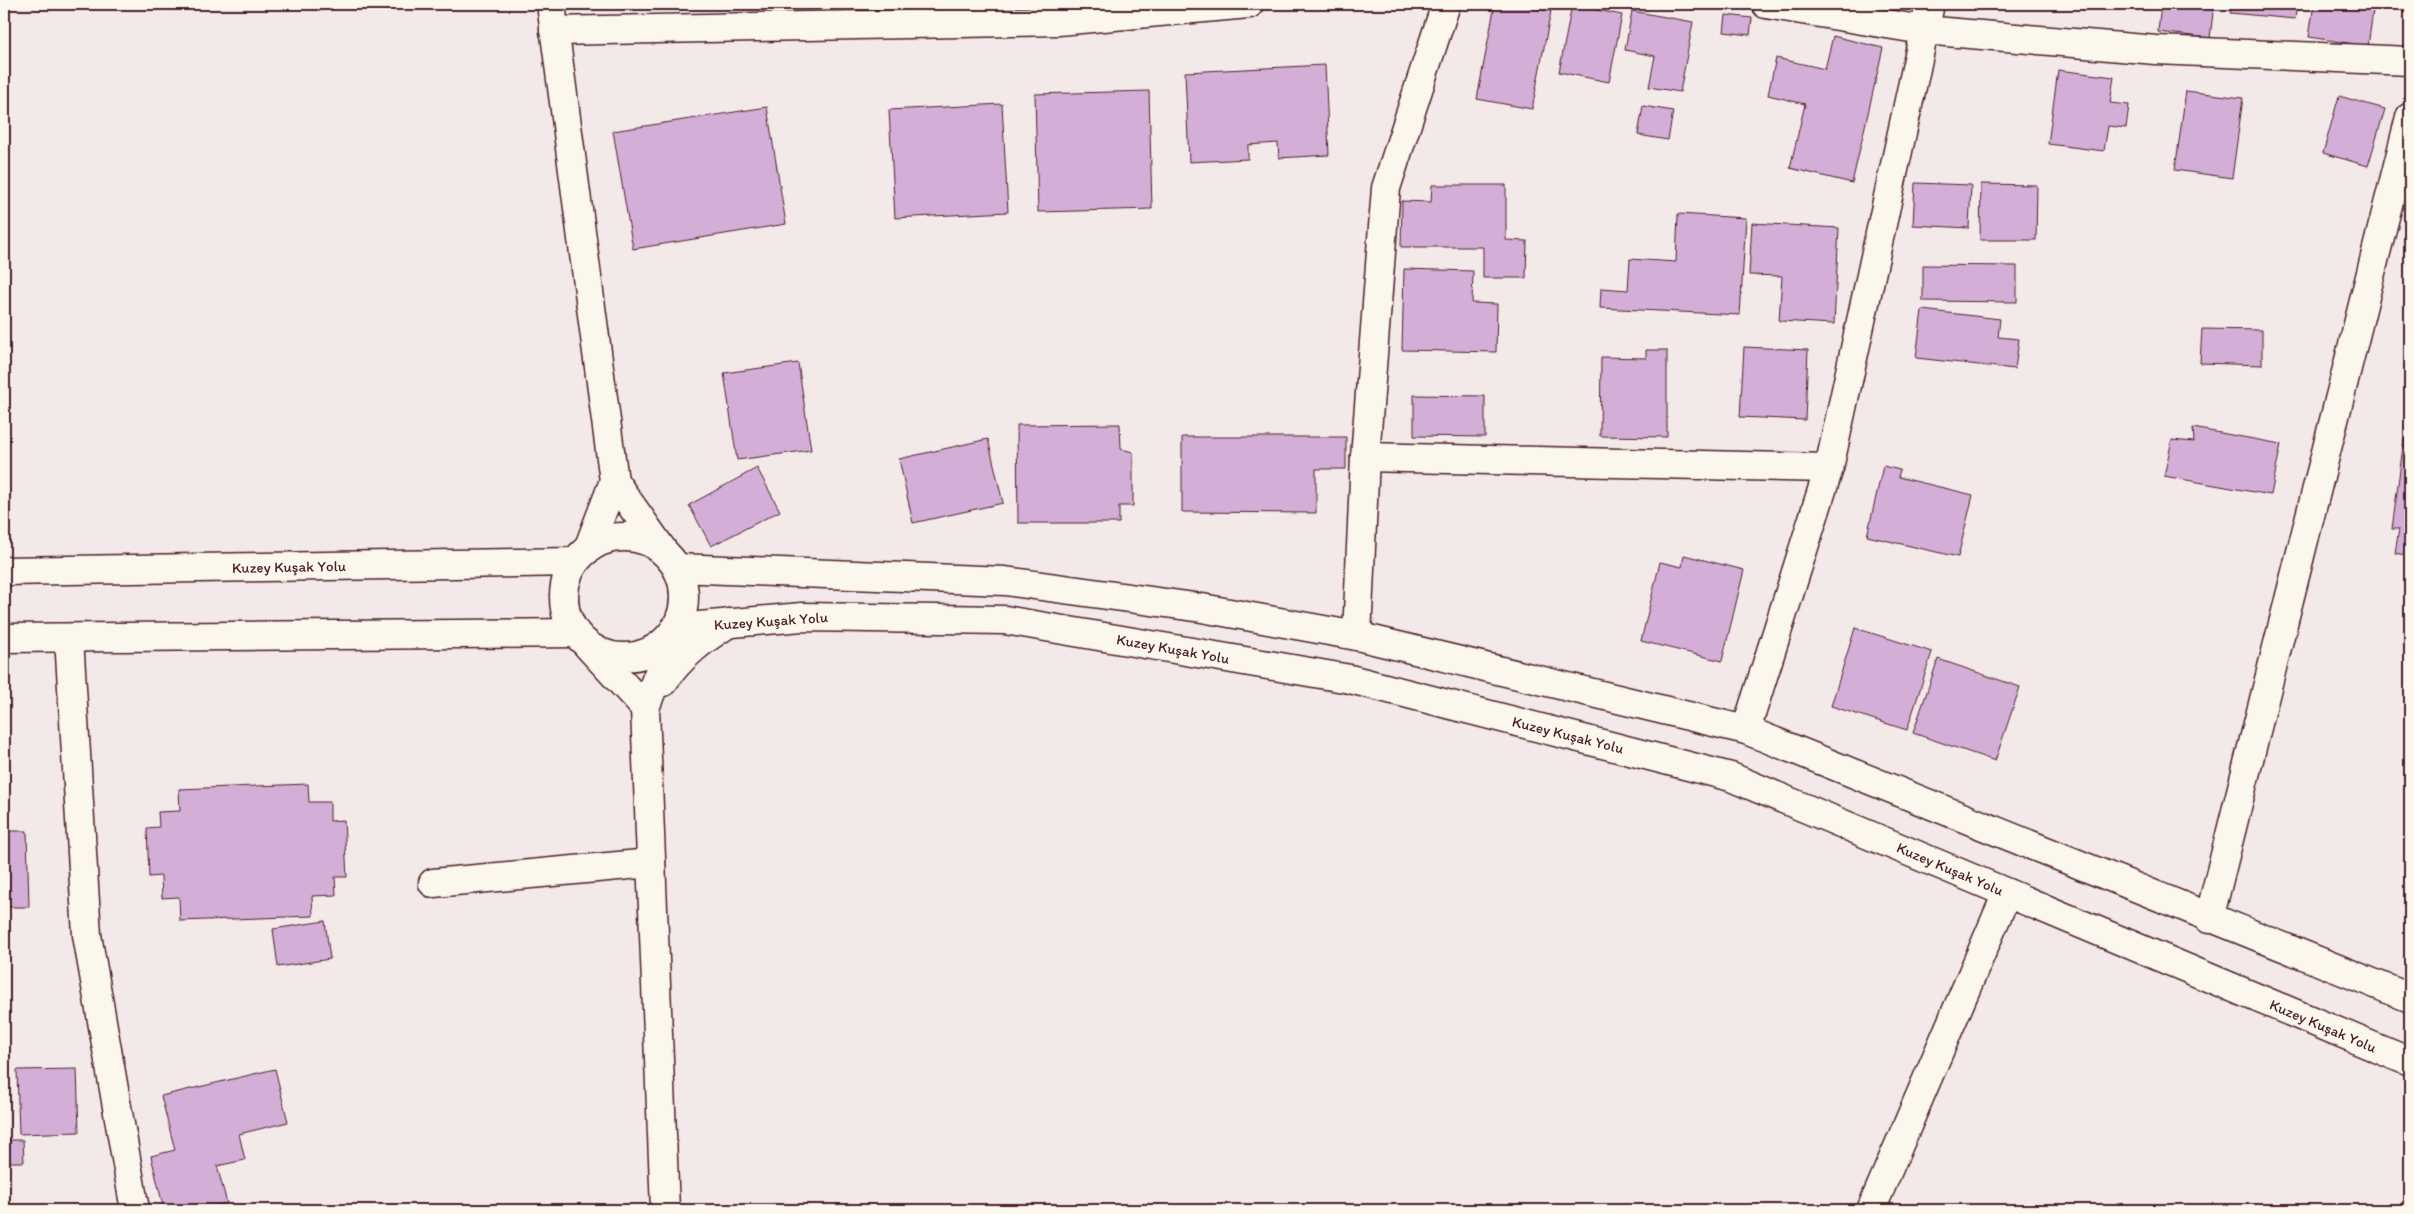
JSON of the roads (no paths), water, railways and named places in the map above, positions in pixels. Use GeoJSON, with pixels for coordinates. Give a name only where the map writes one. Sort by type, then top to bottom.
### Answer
{"type":"FeatureCollection","features":[{"type":"Feature","properties":{"kind":"street"},"geometry":{"type":"LineString","coordinates":[[551,4],[614,481],[671,560],[684,588],[684,609],[645,708],[665,1210]]}},
{"type":"Feature","properties":{"kind":"street"},"geometry":{"type":"LineString","coordinates":[[554,31],[1058,21],[1249,4]]}},
{"type":"Feature","properties":{"kind":"street"},"geometry":{"type":"LineString","coordinates":[[1357,636],[1365,457],[1386,188],[1446,4]]}},
{"type":"Feature","properties":{"kind":"street"},"geometry":{"type":"LineString","coordinates":[[1766,4],[1923,30],[2156,50],[2410,61]]}},
{"type":"Feature","properties":{"kind":"street"},"geometry":{"type":"LineString","coordinates":[[1746,730],[1829,468],[1930,4]]}},
{"type":"Feature","properties":{"kind":"street"},"geometry":{"type":"LineString","coordinates":[[2209,919],[2406,148],[2410,117]]}},
{"type":"Feature","properties":{"kind":"street"},"geometry":{"type":"LineString","coordinates":[[1365,457],[1829,468]]}},
{"type":"Feature","properties":{"kind":"street"},"geometry":{"type":"LineString","coordinates":[[614,481],[581,556],[566,579],[563,597],[566,616],[581,640],[645,708]]}},
{"type":"Feature","properties":{"kind":"street"},"geometry":{"type":"LineString","coordinates":[[581,556],[605,540],[626,537],[646,541],[671,560],[1005,580],[1202,608],[1357,636],[1746,730],[2209,919],[2410,998]]}},
{"type":"Feature","properties":{"kind":"street","name":"Kuzey Kuşak Yolu"},"geometry":{"type":"LineString","coordinates":[[4,571],[581,556]]}},
{"type":"Feature","properties":{"kind":"street","name":"Kuzey Kuşak Yolu"},"geometry":{"type":"LineString","coordinates":[[676,628],[802,617],[1005,620],[1350,679],[1731,777],[2410,1062]]}},
{"type":"Feature","properties":{"kind":"street"},"geometry":{"type":"LineString","coordinates":[[645,708],[677,662],[695,645],[729,623]]}},
{"type":"Feature","properties":{"kind":"street"},"geometry":{"type":"LineString","coordinates":[[4,638],[581,640],[605,655],[624,658],[644,654],[662,644],[676,628]]}},
{"type":"Feature","properties":{"kind":"street"},"geometry":{"type":"LineString","coordinates":[[70,638],[87,935],[134,1210]]}},
{"type":"Feature","properties":{"kind":"street"},"geometry":{"type":"LineString","coordinates":[[433,882],[651,863]]}},
{"type":"Feature","properties":{"kind":"street"},"geometry":{"type":"LineString","coordinates":[[1871,1210],[2007,893]]}}]}
